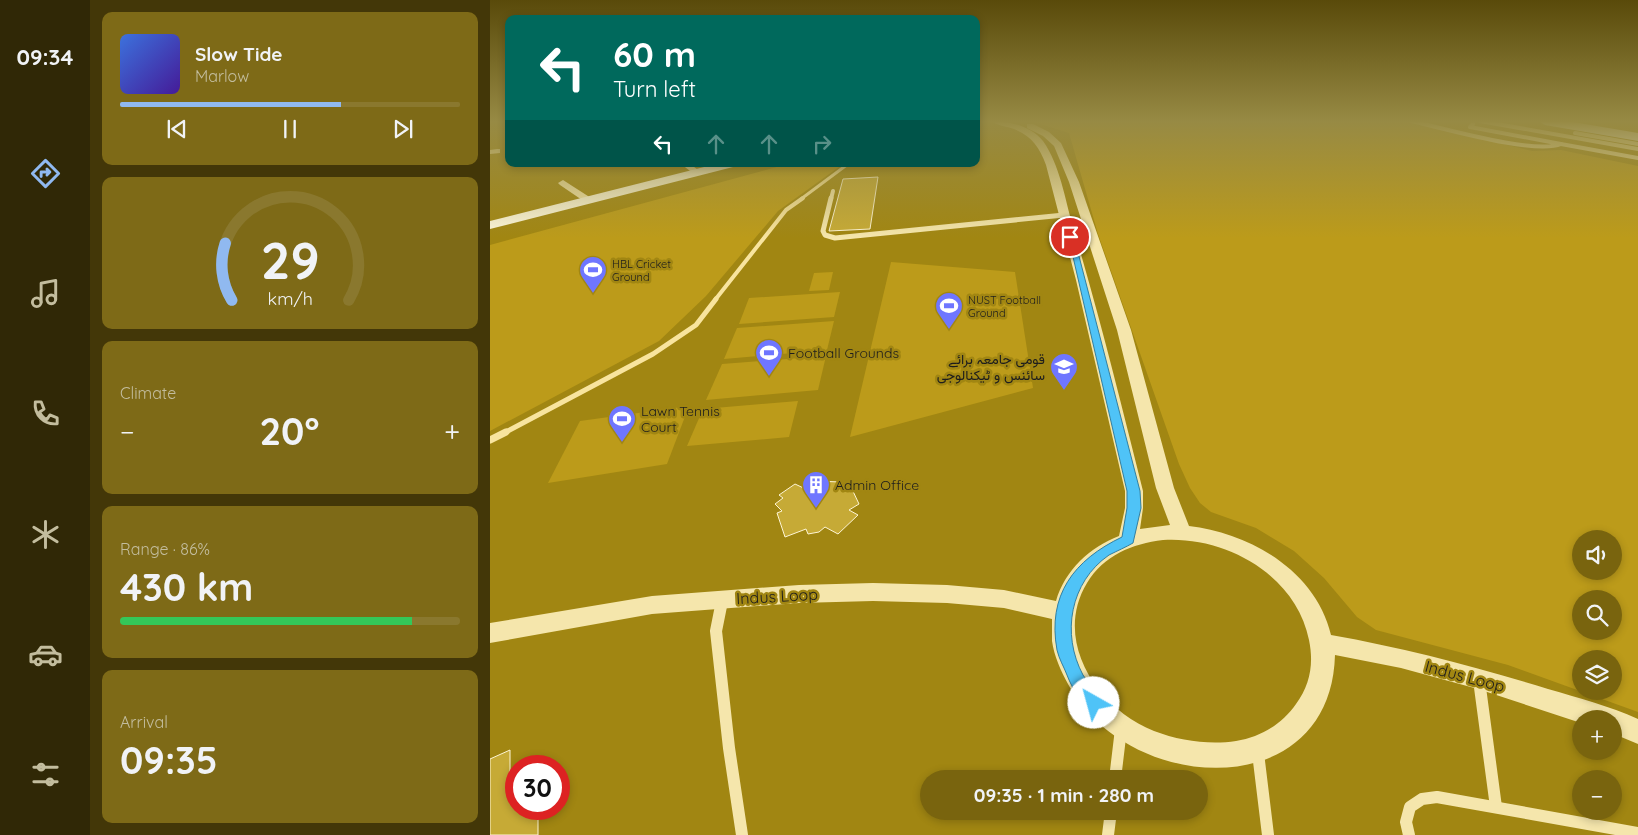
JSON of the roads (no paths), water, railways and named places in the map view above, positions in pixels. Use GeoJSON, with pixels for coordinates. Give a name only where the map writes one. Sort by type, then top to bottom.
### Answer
{"type":"FeatureCollection","features":[{"type":"Feature","properties":{"kind":"main road"},"geometry":{"type":"LineString","coordinates":[[490,225],[716,167]]}},
{"type":"Feature","properties":{"kind":"street"},"geometry":{"type":"LineString","coordinates":[[1046,160],[1065,218],[1134,491],[1134,508],[1128,540]]}},
{"type":"Feature","properties":{"kind":"street"},"geometry":{"type":"LineString","coordinates":[[1064,160],[1074,182],[1124,330],[1165,488],[1182,532]]}},
{"type":"Feature","properties":{"kind":"street"},"geometry":{"type":"LineString","coordinates":[[690,167],[697,172]]}},
{"type":"Feature","properties":{"kind":"street"},"geometry":{"type":"LineString","coordinates":[[563,183],[588,200]]}},
{"type":"Feature","properties":{"kind":"street"},"geometry":{"type":"LineString","coordinates":[[1065,218],[1085,219]]}},
{"type":"Feature","properties":{"kind":"street"},"geometry":{"type":"LineString","coordinates":[[1182,532],[1206,535],[1230,542],[1253,553],[1274,567],[1286,578],[1305,601],[1315,619],[1322,643],[1323,673],[1317,693],[1310,707],[1288,731],[1257,748],[1231,754],[1214,756],[1180,752],[1142,739],[1121,727],[1097,706],[1074,673],[1064,642],[1064,612],[1071,590],[1087,566],[1105,551],[1128,540],[1157,533],[1182,532]]}},
{"type":"Feature","properties":{"kind":"street","name":"Indus Loop"},"geometry":{"type":"LineString","coordinates":[[490,633],[633,608],[722,599],[800,594],[873,592],[946,594],[1004,599],[1064,612]]}},
{"type":"Feature","properties":{"kind":"street","name":"Indus Loop"},"geometry":{"type":"LineString","coordinates":[[1322,643],[1401,658],[1478,678],[1578,710]]}},
{"type":"Feature","properties":{"kind":"street"},"geometry":{"type":"LineString","coordinates":[[1622,725],[1638,732]]}},
{"type":"Feature","properties":{"kind":"lane"},"geometry":{"type":"LineString","coordinates":[[833,191],[823,231],[825,235],[835,238],[1065,218]]}},
{"type":"Feature","properties":{"kind":"lane"},"geometry":{"type":"LineString","coordinates":[[722,599],[716,631],[729,748],[742,835]]}},
{"type":"Feature","properties":{"kind":"lane"},"geometry":{"type":"LineString","coordinates":[[1478,678],[1496,808]]}},
{"type":"Feature","properties":{"kind":"lane"},"geometry":{"type":"LineString","coordinates":[[1116,770],[1121,727]]}},
{"type":"Feature","properties":{"kind":"lane"},"geometry":{"type":"LineString","coordinates":[[1257,748],[1268,835]]}},
{"type":"Feature","properties":{"kind":"lane"},"geometry":{"type":"LineString","coordinates":[[1409,835],[1406,822],[1410,807],[1422,799],[1437,797],[1638,834]]}},
{"type":"Feature","properties":{"kind":"lane"},"geometry":{"type":"LineString","coordinates":[[1108,835],[1110,820]]}},
{"type":"Feature","properties":{"kind":"waterway"},"geometry":{"type":"LineString","coordinates":[[801,199],[844,167]]}},
{"type":"Feature","properties":{"kind":"waterway"},"geometry":{"type":"LineString","coordinates":[[715,300],[786,210],[803,198]]}},
{"type":"Feature","properties":{"kind":"waterway"},"geometry":{"type":"LineString","coordinates":[[504,433],[653,354],[696,325],[716,299]]}},
{"type":"Feature","properties":{"kind":"waterway"},"geometry":{"type":"LineString","coordinates":[[490,440],[504,433]]}},
{"type":"Feature","properties":{"kind":"place","name":"HBL Cricket Ground"},"geometry":{"type":"Point","coordinates":[593,294]}},
{"type":"Feature","properties":{"kind":"place","name":"NUST Football Ground"},"geometry":{"type":"Point","coordinates":[949,330]}},
{"type":"Feature","properties":{"kind":"place","name":"Football Grounds"},"geometry":{"type":"Point","coordinates":[769,377]}},
{"type":"Feature","properties":{"kind":"place","name":"قومی جامعہ برائے سائنس و ٹیکنالوجی"},"geometry":{"type":"Point","coordinates":[1064,391]}},
{"type":"Feature","properties":{"kind":"place","name":"Lawn Tennis Court"},"geometry":{"type":"Point","coordinates":[622,443]}},
{"type":"Feature","properties":{"kind":"place","name":"Admin Office"},"geometry":{"type":"Point","coordinates":[816,509]}}]}
